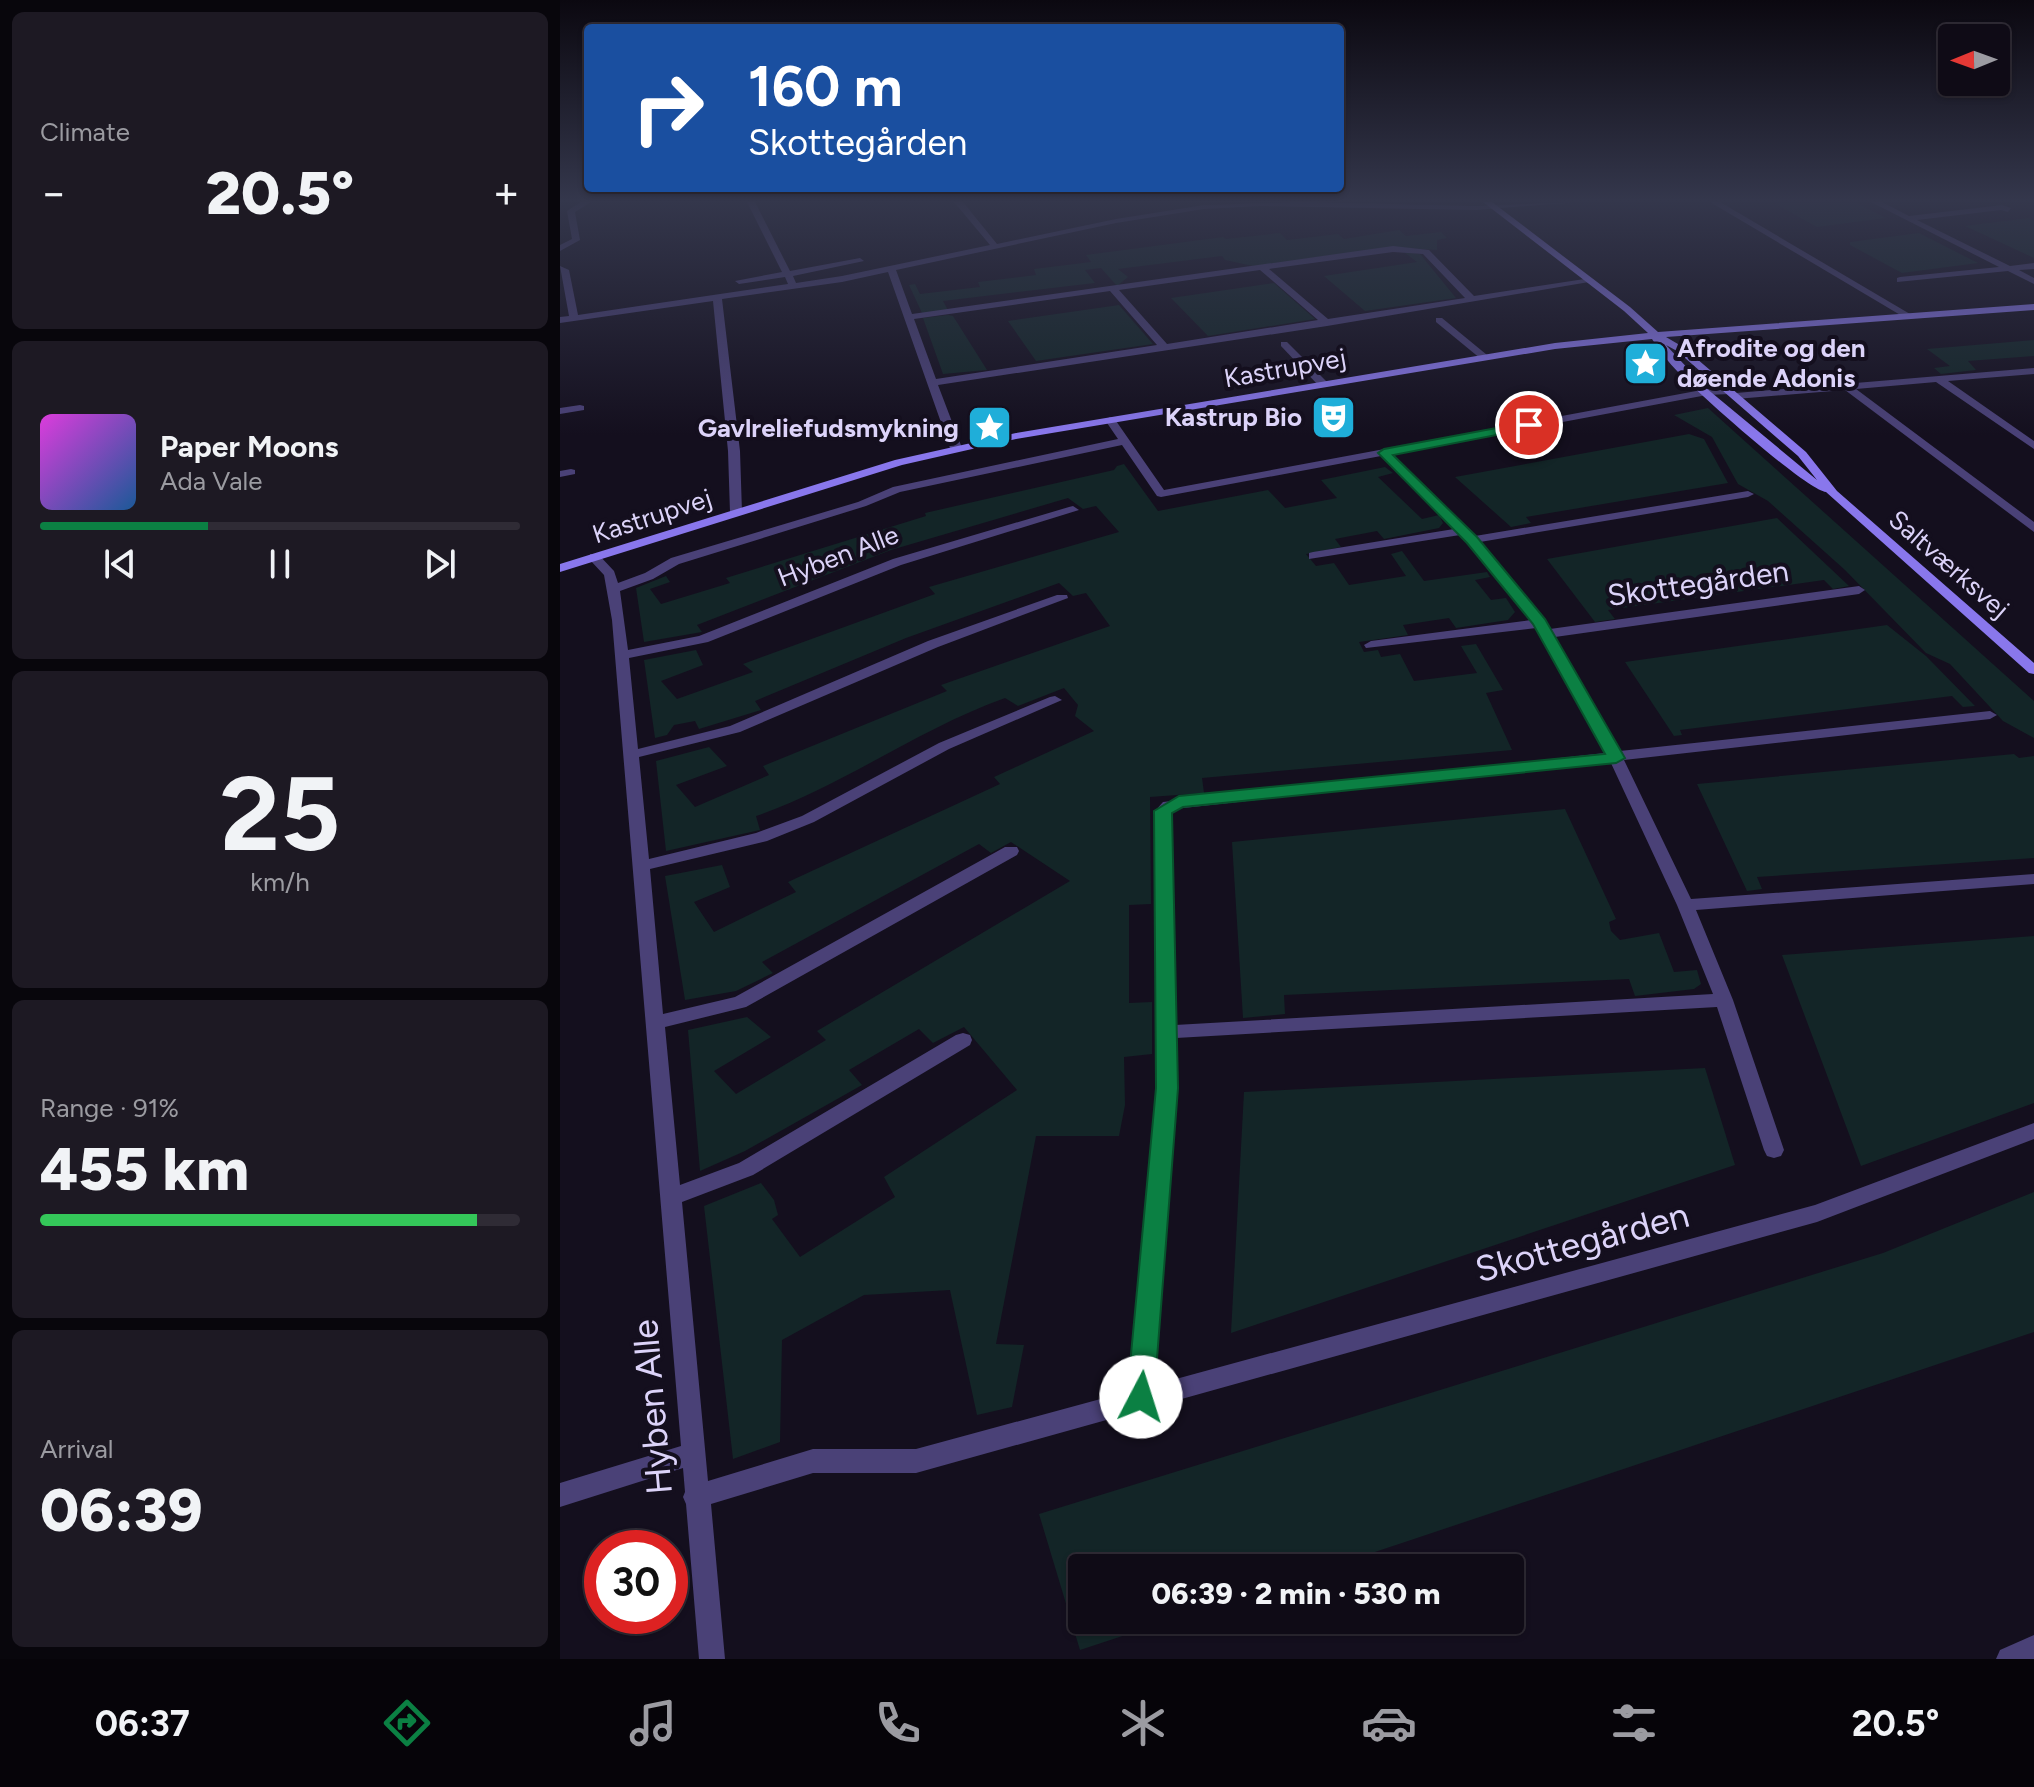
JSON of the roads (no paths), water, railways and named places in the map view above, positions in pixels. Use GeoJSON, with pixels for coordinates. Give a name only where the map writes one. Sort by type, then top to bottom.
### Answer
{"type":"FeatureCollection","features":[{"type":"Feature","properties":{"kind":"street"},"geometry":{"type":"LineString","coordinates":[[567,279],[574,318]]}},
{"type":"Feature","properties":{"kind":"street"},"geometry":{"type":"LineString","coordinates":[[739,281],[750,279]]}},
{"type":"Feature","properties":{"kind":"street"},"geometry":{"type":"LineString","coordinates":[[791,279],[794,287]]}},
{"type":"Feature","properties":{"kind":"street"},"geometry":{"type":"LineString","coordinates":[[560,320],[835,279]]}},
{"type":"Feature","properties":{"kind":"street"},"geometry":{"type":"LineString","coordinates":[[895,279],[956,448]]}},
{"type":"Feature","properties":{"kind":"street"},"geometry":{"type":"LineString","coordinates":[[909,317],[1186,279]]}},
{"type":"Feature","properties":{"kind":"street"},"geometry":{"type":"LineString","coordinates":[[1276,279],[1327,323]]}},
{"type":"Feature","properties":{"kind":"street"},"geometry":{"type":"LineString","coordinates":[[1452,279],[1471,299]]}},
{"type":"Feature","properties":{"kind":"street"},"geometry":{"type":"LineString","coordinates":[[1846,279],[1905,314]]}},
{"type":"Feature","properties":{"kind":"street"},"geometry":{"type":"LineString","coordinates":[[1900,280],[1906,279]]}},
{"type":"Feature","properties":{"kind":"street"},"geometry":{"type":"LineString","coordinates":[[933,383],[1591,281]]}},
{"type":"Feature","properties":{"kind":"street","name":"Saltværksvej"},"geometry":{"type":"LineString","coordinates":[[1591,281],[1655,335],[1680,349],[1802,454],[1833,493],[2034,670]]}},
{"type":"Feature","properties":{"kind":"street"},"geometry":{"type":"LineString","coordinates":[[1114,290],[1165,348]]}},
{"type":"Feature","properties":{"kind":"street"},"geometry":{"type":"LineString","coordinates":[[717,297],[734,451],[736,512]]}},
{"type":"Feature","properties":{"kind":"street","name":"Kastrupvej"},"geometry":{"type":"LineString","coordinates":[[560,568],[736,512],[956,448],[1110,420],[1484,357],[1655,335],[1905,314],[2034,307]]}},
{"type":"Feature","properties":{"kind":"street"},"geometry":{"type":"LineString","coordinates":[[1439,320],[1484,357]]}},
{"type":"Feature","properties":{"kind":"street","name":"Saltværksvej"},"geometry":{"type":"LineString","coordinates":[[1655,335],[1662,351],[1707,392],[1812,482],[1833,493]]}},
{"type":"Feature","properties":{"kind":"street"},"geometry":{"type":"LineString","coordinates":[[1284,344],[1323,384]]}},
{"type":"Feature","properties":{"kind":"street"},"geometry":{"type":"LineString","coordinates":[[1110,420],[1161,494],[1707,392],[1733,394],[2034,371]]}},
{"type":"Feature","properties":{"kind":"street"},"geometry":{"type":"LineString","coordinates":[[1937,378],[2034,446]]}},
{"type":"Feature","properties":{"kind":"street"},"geometry":{"type":"LineString","coordinates":[[1846,386],[2034,528]]}},
{"type":"Feature","properties":{"kind":"street"},"geometry":{"type":"LineString","coordinates":[[560,411],[580,408]]}},
{"type":"Feature","properties":{"kind":"street","name":"Kastrupvej"},"geometry":{"type":"LineString","coordinates":[[615,588],[649,576],[675,561],[862,504],[897,489],[1124,441]]}},
{"type":"Feature","properties":{"kind":"street"},"geometry":{"type":"LineString","coordinates":[[1384,453],[1468,536],[1543,628],[1616,758],[1685,905],[1724,1000],[1774,1150]]}},
{"type":"Feature","properties":{"kind":"street"},"geometry":{"type":"LineString","coordinates":[[1313,556],[1748,494]]}},
{"type":"Feature","properties":{"kind":"street","name":"Hyben Alle"},"geometry":{"type":"LineString","coordinates":[[622,655],[703,639],[897,562],[1073,510]]}},
{"type":"Feature","properties":{"kind":"street","name":"Hyben Alle"},"geometry":{"type":"LineString","coordinates":[[594,557],[610,574],[615,588],[712,1659]]}},
{"type":"Feature","properties":{"kind":"street","name":"Skottegården"},"geometry":{"type":"LineString","coordinates":[[1371,645],[1859,590]]}},
{"type":"Feature","properties":{"kind":"street"},"geometry":{"type":"LineString","coordinates":[[630,755],[735,729],[933,644],[1062,598]]}},
{"type":"Feature","properties":{"kind":"street"},"geometry":{"type":"LineString","coordinates":[[640,866],[761,837],[808,819],[944,746],[1055,700]]}},
{"type":"Feature","properties":{"kind":"street"},"geometry":{"type":"LineString","coordinates":[[1141,1397],[1167,1088],[1163,811],[1169,805],[1990,715]]}},
{"type":"Feature","properties":{"kind":"street"},"geometry":{"type":"LineString","coordinates":[[655,1023],[740,1002],[1011,851]]}},
{"type":"Feature","properties":{"kind":"street"},"geometry":{"type":"LineString","coordinates":[[1685,905],[2034,879]]}},
{"type":"Feature","properties":{"kind":"street"},"geometry":{"type":"LineString","coordinates":[[1167,1032],[1724,1000]]}},
{"type":"Feature","properties":{"kind":"street"},"geometry":{"type":"LineString","coordinates":[[671,1197],[746,1169],[963,1040]]}},
{"type":"Feature","properties":{"kind":"street","name":"Skottegården"},"geometry":{"type":"LineString","coordinates":[[695,1497],[813,1461],[916,1461],[1817,1213],[2034,1131]]}},
{"type":"Feature","properties":{"kind":"street"},"geometry":{"type":"LineString","coordinates":[[560,1495],[692,1454]]}},
{"type":"Feature","properties":{"kind":"street"},"geometry":{"type":"LineString","coordinates":[[2009,1659],[2034,1648]]}},
{"type":"Feature","properties":{"kind":"place","name":"Afrodite og den døende Adonis"},"geometry":{"type":"Point","coordinates":[1646,363]}},
{"type":"Feature","properties":{"kind":"place","name":"Kastrup Bio"},"geometry":{"type":"Point","coordinates":[1333,417]}},
{"type":"Feature","properties":{"kind":"place","name":"Gavlreliefudsmykning"},"geometry":{"type":"Point","coordinates":[990,428]}}]}
